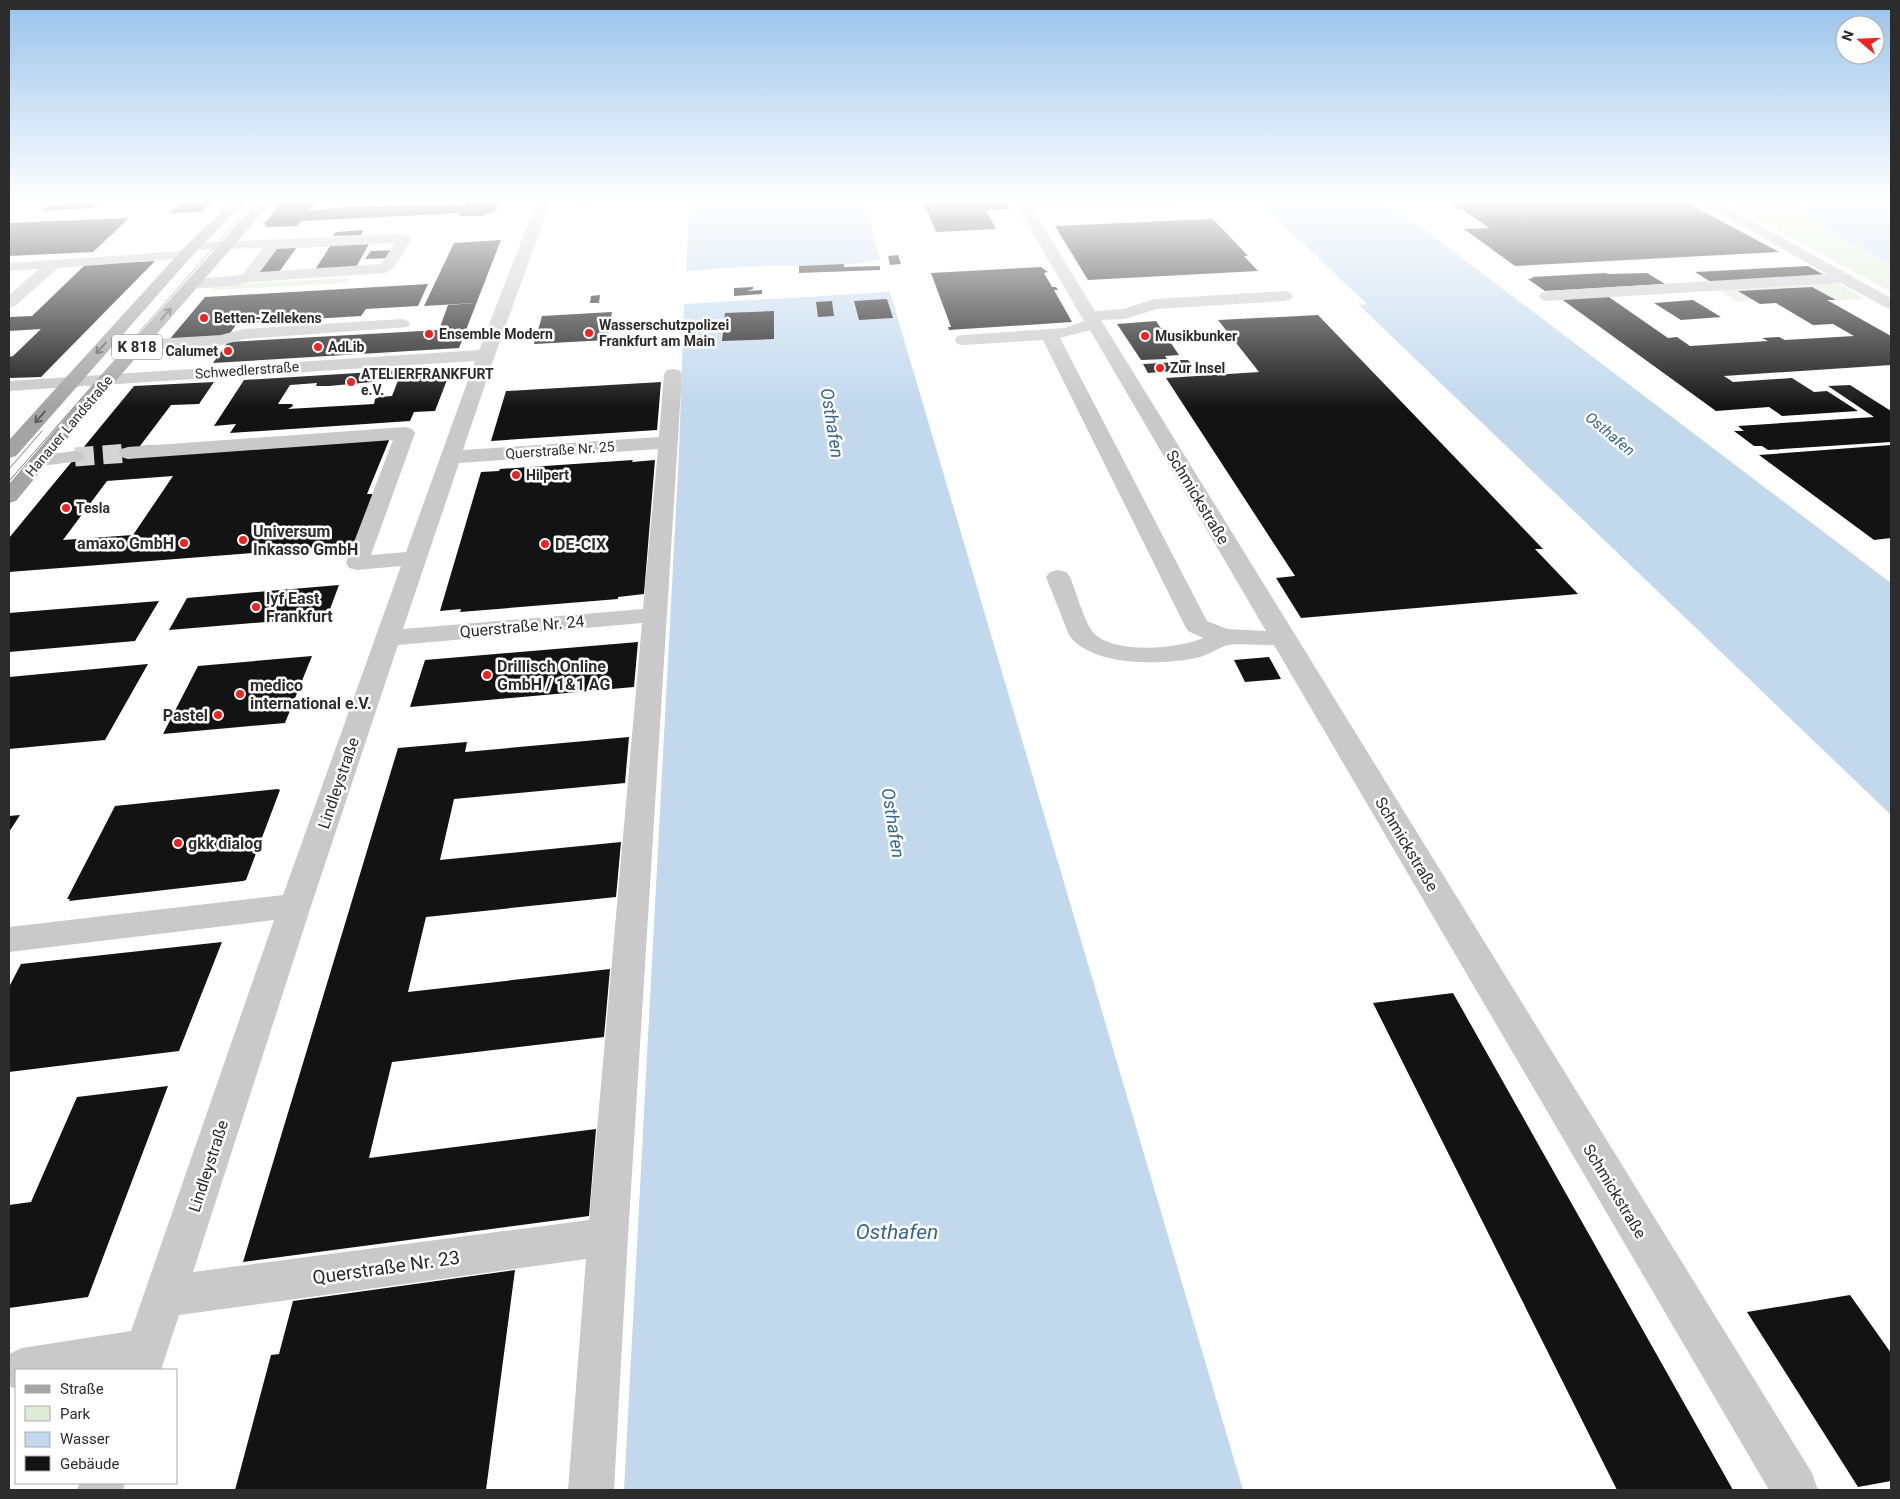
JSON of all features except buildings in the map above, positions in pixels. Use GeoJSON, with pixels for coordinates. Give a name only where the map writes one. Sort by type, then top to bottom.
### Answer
{"type":"FeatureCollection","features":[{"type":"Feature","properties":{"kind":"main road","name":"Hanauer Landstraße"},"geometry":{"type":"LineString","coordinates":[[10,449],[174,268]]}},
{"type":"Feature","properties":{"kind":"main road","name":"Hanauer Landstraße"},"geometry":{"type":"LineString","coordinates":[[9,497],[206,268]]}},
{"type":"Feature","properties":{"kind":"street"},"geometry":{"type":"LineString","coordinates":[[9,303],[48,268]]}},
{"type":"Feature","properties":{"kind":"street"},"geometry":{"type":"LineString","coordinates":[[248,277],[255,268]]}},
{"type":"Feature","properties":{"kind":"street"},"geometry":{"type":"LineString","coordinates":[[289,275],[294,268]]}},
{"type":"Feature","properties":{"kind":"street"},"geometry":{"type":"LineString","coordinates":[[192,284],[234,281],[248,277],[385,268]]}},
{"type":"Feature","properties":{"kind":"street","name":"Lindleystraße"},"geometry":{"type":"LineString","coordinates":[[143,1360],[295,906],[486,355],[519,268]]}},
{"type":"Feature","properties":{"kind":"street","name":"Schmickstraße"},"geometry":{"type":"LineString","coordinates":[[1061,268],[1795,1490]]}},
{"type":"Feature","properties":{"kind":"street"},"geometry":{"type":"LineString","coordinates":[[1826,268],[1891,304]]}},
{"type":"Feature","properties":{"kind":"street"},"geometry":{"type":"LineString","coordinates":[[1547,296],[1844,278]]}},
{"type":"Feature","properties":{"kind":"street"},"geometry":{"type":"LineString","coordinates":[[963,340],[1066,333],[1092,320],[1125,314],[1155,304],[1285,296]]}},
{"type":"Feature","properties":{"kind":"street"},"geometry":{"type":"LineString","coordinates":[[139,345],[222,340],[242,334],[402,324]]}},
{"type":"Feature","properties":{"kind":"street"},"geometry":{"type":"LineString","coordinates":[[1049,334],[1197,626],[1207,633],[1226,637],[1283,638]]}},
{"type":"Feature","properties":{"kind":"street","name":"Schwedlerstraße"},"geometry":{"type":"LineString","coordinates":[[9,386],[486,355]]}},
{"type":"Feature","properties":{"kind":"street"},"geometry":{"type":"LineString","coordinates":[[591,1490],[608,1237],[673,374]]}},
{"type":"Feature","properties":{"kind":"street"},"geometry":{"type":"LineString","coordinates":[[128,453],[405,433],[357,563],[417,558]]}},
{"type":"Feature","properties":{"kind":"street","name":"Querstraße Nr. 25"},"geometry":{"type":"LineString","coordinates":[[452,457],[669,442]]}},
{"type":"Feature","properties":{"kind":"street"},"geometry":{"type":"LineString","coordinates":[[40,460],[75,457]]}},
{"type":"Feature","properties":{"kind":"street"},"geometry":{"type":"LineString","coordinates":[[1058,577],[1081,635],[1100,648],[1130,655],[1194,651],[1226,637]]}},
{"type":"Feature","properties":{"kind":"street","name":"Querstraße Nr. 24"},"geometry":{"type":"LineString","coordinates":[[389,638],[655,615]]}},
{"type":"Feature","properties":{"kind":"street"},"geometry":{"type":"LineString","coordinates":[[9,940],[295,906]]}},
{"type":"Feature","properties":{"kind":"street","name":"Querstraße Nr. 23"},"geometry":{"type":"LineString","coordinates":[[164,1296],[608,1237]]}},
{"type":"Feature","properties":{"kind":"street"},"geometry":{"type":"LineString","coordinates":[[34,1369],[143,1360]]}},
{"type":"Feature","properties":{"kind":"green space"},"geometry":{"type":"Polygon","coordinates":[[[1847,268],[1891,268],[1891,292],[1847,268]]]}},
{"type":"Feature","properties":{"kind":"green space"},"geometry":{"type":"Polygon","coordinates":[[[348,278],[345,283],[213,290],[217,285],[348,278]]]}},
{"type":"Feature","properties":{"kind":"green space"},"geometry":{"type":"Polygon","coordinates":[[[1835,282],[1866,299],[1836,300],[1812,287],[1739,291],[1753,300],[1736,301],[1721,292],[1720,288],[1835,282]]]}},
{"type":"Feature","properties":{"kind":"water"},"geometry":{"type":"Polygon","coordinates":[[[686,268],[724,268],[686,271],[686,268]]]}},
{"type":"Feature","properties":{"kind":"water","name":"Osthafen"},"geometry":{"type":"Polygon","coordinates":[[[1329,268],[1475,268],[1891,583],[1891,815],[1359,305],[1367,304],[1329,268]]]}},
{"type":"Feature","properties":{"kind":"water","name":"Osthafen"},"geometry":{"type":"Polygon","coordinates":[[[890,292],[1243,1490],[624,1490],[679,453],[684,304],[890,292]]]}},
{"type":"Feature","properties":{"kind":"tunnel"},"geometry":{"type":"LineString","coordinates":[[75,457],[128,453]]}},
{"type":"Feature","properties":{"kind":"tram line"},"geometry":{"type":"LineString","coordinates":[[9,481],[196,268]]}},
{"type":"Feature","properties":{"kind":"tram line"},"geometry":{"type":"LineString","coordinates":[[9,469],[42,431]]}},
{"type":"Feature","properties":{"kind":"place","name":"Betten-Zellekens"},"geometry":{"type":"Point","coordinates":[204,318]}},
{"type":"Feature","properties":{"kind":"place","name":"Wasserschutzpolizei Frankfurt am Main"},"geometry":{"type":"Point","coordinates":[589,333]}},
{"type":"Feature","properties":{"kind":"place","name":"Ensemble Modern"},"geometry":{"type":"Point","coordinates":[429,334]}},
{"type":"Feature","properties":{"kind":"place","name":"Musikbunker"},"geometry":{"type":"Point","coordinates":[1145,336]}},
{"type":"Feature","properties":{"kind":"place","name":"AdLib"},"geometry":{"type":"Point","coordinates":[318,347]}},
{"type":"Feature","properties":{"kind":"place","name":"Calumet"},"geometry":{"type":"Point","coordinates":[228,351]}},
{"type":"Feature","properties":{"kind":"place","name":"Zur Insel"},"geometry":{"type":"Point","coordinates":[1160,368]}},
{"type":"Feature","properties":{"kind":"place","name":"ATELIERFRANKFURT e.V."},"geometry":{"type":"Point","coordinates":[351,382]}},
{"type":"Feature","properties":{"kind":"place","name":"Hilpert"},"geometry":{"type":"Point","coordinates":[516,475]}},
{"type":"Feature","properties":{"kind":"place","name":"Tesla"},"geometry":{"type":"Point","coordinates":[66,508]}},
{"type":"Feature","properties":{"kind":"place","name":"Universum Inkasso GmbH"},"geometry":{"type":"Point","coordinates":[243,540]}},
{"type":"Feature","properties":{"kind":"place","name":"amaxo GmbH"},"geometry":{"type":"Point","coordinates":[184,543]}},
{"type":"Feature","properties":{"kind":"place","name":"DE-CIX"},"geometry":{"type":"Point","coordinates":[545,544]}},
{"type":"Feature","properties":{"kind":"place","name":"lyf East Frankfurt"},"geometry":{"type":"Point","coordinates":[256,607]}},
{"type":"Feature","properties":{"kind":"place","name":"Drillisch Online GmbH / 1&1 AG"},"geometry":{"type":"Point","coordinates":[487,675]}},
{"type":"Feature","properties":{"kind":"place","name":"medico international e.V."},"geometry":{"type":"Point","coordinates":[240,694]}},
{"type":"Feature","properties":{"kind":"place","name":"Pastel"},"geometry":{"type":"Point","coordinates":[218,715]}},
{"type":"Feature","properties":{"kind":"place","name":"gkk dialog"},"geometry":{"type":"Point","coordinates":[178,843]}}]}
